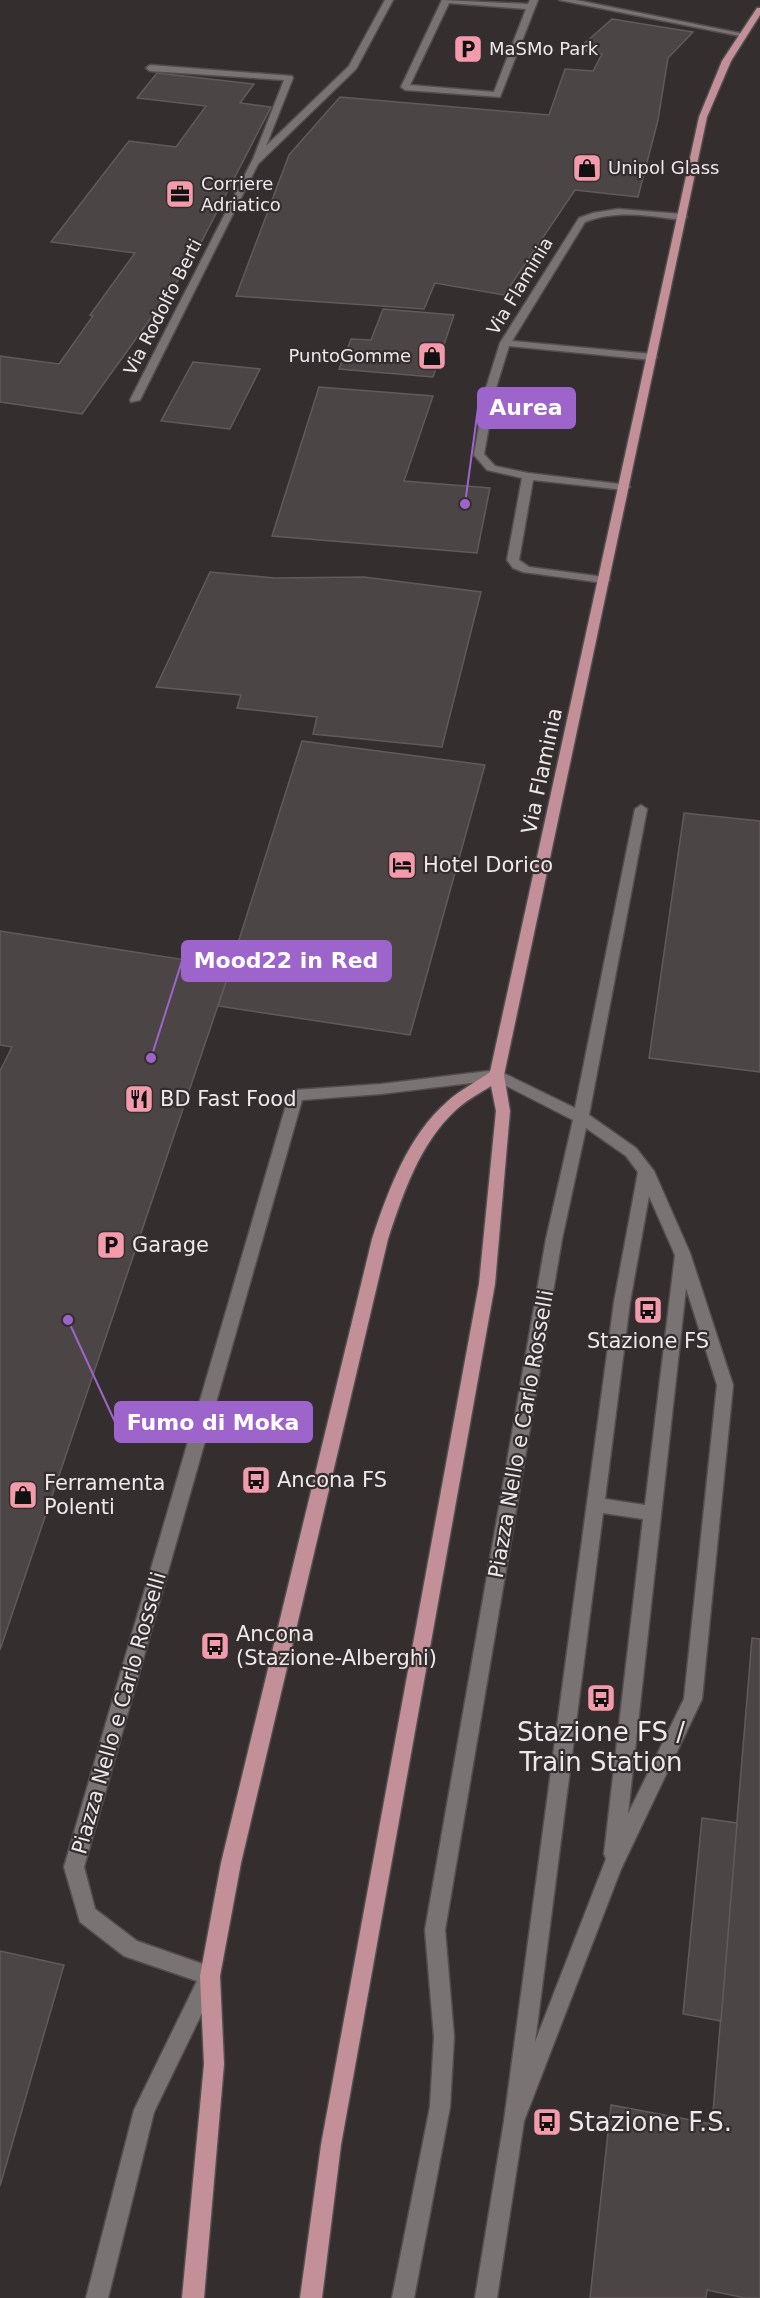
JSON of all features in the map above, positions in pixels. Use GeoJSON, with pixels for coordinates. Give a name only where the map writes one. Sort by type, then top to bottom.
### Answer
{"type":"FeatureCollection","features":[{"type":"Feature","properties":{"kind":"main road","name":"Via Flaminia"},"geometry":{"type":"LineString","coordinates":[[497,1075],[703,117],[721,69],[740,34],[760,10]]}},
{"type":"Feature","properties":{"kind":"main road"},"geometry":{"type":"LineString","coordinates":[[193,2298],[214,2064],[210,1976],[231,1863],[380,1239],[392,1201],[416,1155],[450,1107],[497,1075],[503,1111],[487,1284],[331,2145],[311,2298]]}},
{"type":"Feature","properties":{"kind":"street","name":"Via Rodolfo Berti"},"geometry":{"type":"LineString","coordinates":[[135,400],[254,163],[352,67],[389,0]]}},
{"type":"Feature","properties":{"kind":"street"},"geometry":{"type":"LineString","coordinates":[[446,0],[533,3],[497,95],[405,87],[446,0]]}},
{"type":"Feature","properties":{"kind":"street"},"geometry":{"type":"LineString","coordinates":[[563,0],[740,34]]}},
{"type":"Feature","properties":{"kind":"street"},"geometry":{"type":"LineString","coordinates":[[150,68],[289,78],[254,163]]}},
{"type":"Feature","properties":{"kind":"street","name":"Via Flaminia"},"geometry":{"type":"LineString","coordinates":[[624,487],[528,476],[491,468],[478,455],[488,394],[505,343],[582,220],[594,214],[617,212],[682,216]]}},
{"type":"Feature","properties":{"kind":"street"},"geometry":{"type":"LineString","coordinates":[[505,343],[652,357]]}},
{"type":"Feature","properties":{"kind":"street"},"geometry":{"type":"LineString","coordinates":[[528,476],[513,560],[517,566],[527,570],[604,580]]}},
{"type":"Feature","properties":{"kind":"street","name":"Piazza Nello e Carlo Rosselli"},"geometry":{"type":"LineString","coordinates":[[403,2298],[440,2107],[444,2037],[435,1930],[554,1239],[582,1118],[640,809]]}},
{"type":"Feature","properties":{"kind":"street"},"geometry":{"type":"LineString","coordinates":[[497,1075],[582,1118],[614,1138],[631,1152],[646,1171],[682,1253],[725,1385],[693,1699],[613,1866],[514,2121]]}},
{"type":"Feature","properties":{"kind":"street","name":"Piazza Nello e Carlo Rosselli"},"geometry":{"type":"LineString","coordinates":[[210,1976],[131,1949],[87,1915],[74,1867],[296,1095],[381,1089],[497,1075]]}},
{"type":"Feature","properties":{"kind":"street"},"geometry":{"type":"LineString","coordinates":[[486,2298],[514,2121],[622,1302],[646,1171]]}},
{"type":"Feature","properties":{"kind":"street"},"geometry":{"type":"LineString","coordinates":[[613,1866],[682,1253]]}},
{"type":"Feature","properties":{"kind":"street"},"geometry":{"type":"LineString","coordinates":[[596,1505],[653,1513]]}},
{"type":"Feature","properties":{"kind":"street"},"geometry":{"type":"LineString","coordinates":[[97,2298],[144,2110],[210,1976]]}},
{"type":"Feature","properties":{"kind":"street"},"geometry":{"type":"LineString","coordinates":[[181,2298],[197,2251]]}},
{"type":"Feature","properties":{"kind":"building"},"geometry":{"type":"Polygon","coordinates":[[[612,19],[693,32],[668,58],[658,120],[638,197],[575,190],[504,295],[435,283],[424,309],[236,296],[289,155],[340,97],[549,115],[565,69],[593,71],[602,54],[578,49],[612,19]]]}},
{"type":"Feature","properties":{"kind":"building"},"geometry":{"type":"Polygon","coordinates":[[[157,73],[254,84],[240,103],[271,107],[191,262],[82,414],[0,402],[0,356],[59,364],[93,316],[90,315],[135,253],[51,242],[129,141],[176,147],[206,106],[137,98],[157,73]]]}},
{"type":"Feature","properties":{"kind":"building"},"geometry":{"type":"Polygon","coordinates":[[[383,309],[454,315],[433,377],[339,369],[351,339],[371,340],[383,309]]]}},
{"type":"Feature","properties":{"kind":"building"},"geometry":{"type":"Polygon","coordinates":[[[193,362],[260,369],[230,429],[161,421],[193,362]]]}},
{"type":"Feature","properties":{"kind":"building"},"geometry":{"type":"Polygon","coordinates":[[[319,387],[433,396],[404,481],[490,488],[477,553],[272,536],[319,387]]]}},
{"type":"Feature","properties":{"kind":"building"},"geometry":{"type":"Polygon","coordinates":[[[210,572],[275,578],[364,577],[481,592],[442,747],[313,734],[317,717],[237,708],[241,695],[156,687],[210,572]]]}},
{"type":"Feature","properties":{"kind":"building"},"geometry":{"type":"Polygon","coordinates":[[[302,741],[485,765],[410,1035],[218,1006],[302,741]]]}},
{"type":"Feature","properties":{"kind":"building"},"geometry":{"type":"Polygon","coordinates":[[[684,813],[760,821],[760,1072],[649,1058],[684,813]]]}},
{"type":"Feature","properties":{"kind":"building"},"geometry":{"type":"Polygon","coordinates":[[[0,931],[231,967],[0,1650],[0,1071],[12,1047],[0,1045],[0,931]]]}},
{"type":"Feature","properties":{"kind":"building"},"geometry":{"type":"Polygon","coordinates":[[[752,1638],[760,1639],[760,2298],[745,2298],[707,2290],[706,2298],[590,2298],[611,2105],[712,2124],[752,1638]]]}},
{"type":"Feature","properties":{"kind":"building"},"geometry":{"type":"Polygon","coordinates":[[[702,1818],[737,1823],[721,2021],[683,2014],[702,1818]]]}},
{"type":"Feature","properties":{"kind":"building"},"geometry":{"type":"Polygon","coordinates":[[[0,1951],[64,1965],[0,2186],[0,1951]]]}},
{"type":"Feature","properties":{"kind":"place","name":"MaSMo Park"},"geometry":{"type":"Point","coordinates":[468,49]}},
{"type":"Feature","properties":{"kind":"place","name":"Unipol Glass"},"geometry":{"type":"Point","coordinates":[587,168]}},
{"type":"Feature","properties":{"kind":"place","name":"Corriere Adriatico"},"geometry":{"type":"Point","coordinates":[180,194]}},
{"type":"Feature","properties":{"kind":"place","name":"PuntoGomme"},"geometry":{"type":"Point","coordinates":[432,356]}},
{"type":"Feature","properties":{"kind":"place","name":"Aurea"},"geometry":{"type":"Point","coordinates":[465,504]}},
{"type":"Feature","properties":{"kind":"place","name":"Hotel Dorico"},"geometry":{"type":"Point","coordinates":[402,865]}},
{"type":"Feature","properties":{"kind":"place","name":"Mood22 in Red"},"geometry":{"type":"Point","coordinates":[151,1058]}},
{"type":"Feature","properties":{"kind":"place","name":"BD Fast Food"},"geometry":{"type":"Point","coordinates":[139,1099]}},
{"type":"Feature","properties":{"kind":"place","name":"Garage"},"geometry":{"type":"Point","coordinates":[111,1245]}},
{"type":"Feature","properties":{"kind":"place","name":"Stazione FS"},"geometry":{"type":"Point","coordinates":[648,1310]}},
{"type":"Feature","properties":{"kind":"place","name":"Fumo di Moka"},"geometry":{"type":"Point","coordinates":[68,1320]}},
{"type":"Feature","properties":{"kind":"place","name":"Ancona FS"},"geometry":{"type":"Point","coordinates":[256,1480]}},
{"type":"Feature","properties":{"kind":"place","name":"Ferramenta Polenti"},"geometry":{"type":"Point","coordinates":[23,1495]}},
{"type":"Feature","properties":{"kind":"place","name":"Ancona (Stazione-Alberghi)"},"geometry":{"type":"Point","coordinates":[215,1646]}},
{"type":"Feature","properties":{"kind":"place","name":"Stazione FS / Train Station"},"geometry":{"type":"Point","coordinates":[601,1698]}},
{"type":"Feature","properties":{"kind":"place","name":"Stazione F.S."},"geometry":{"type":"Point","coordinates":[547,2122]}}]}
